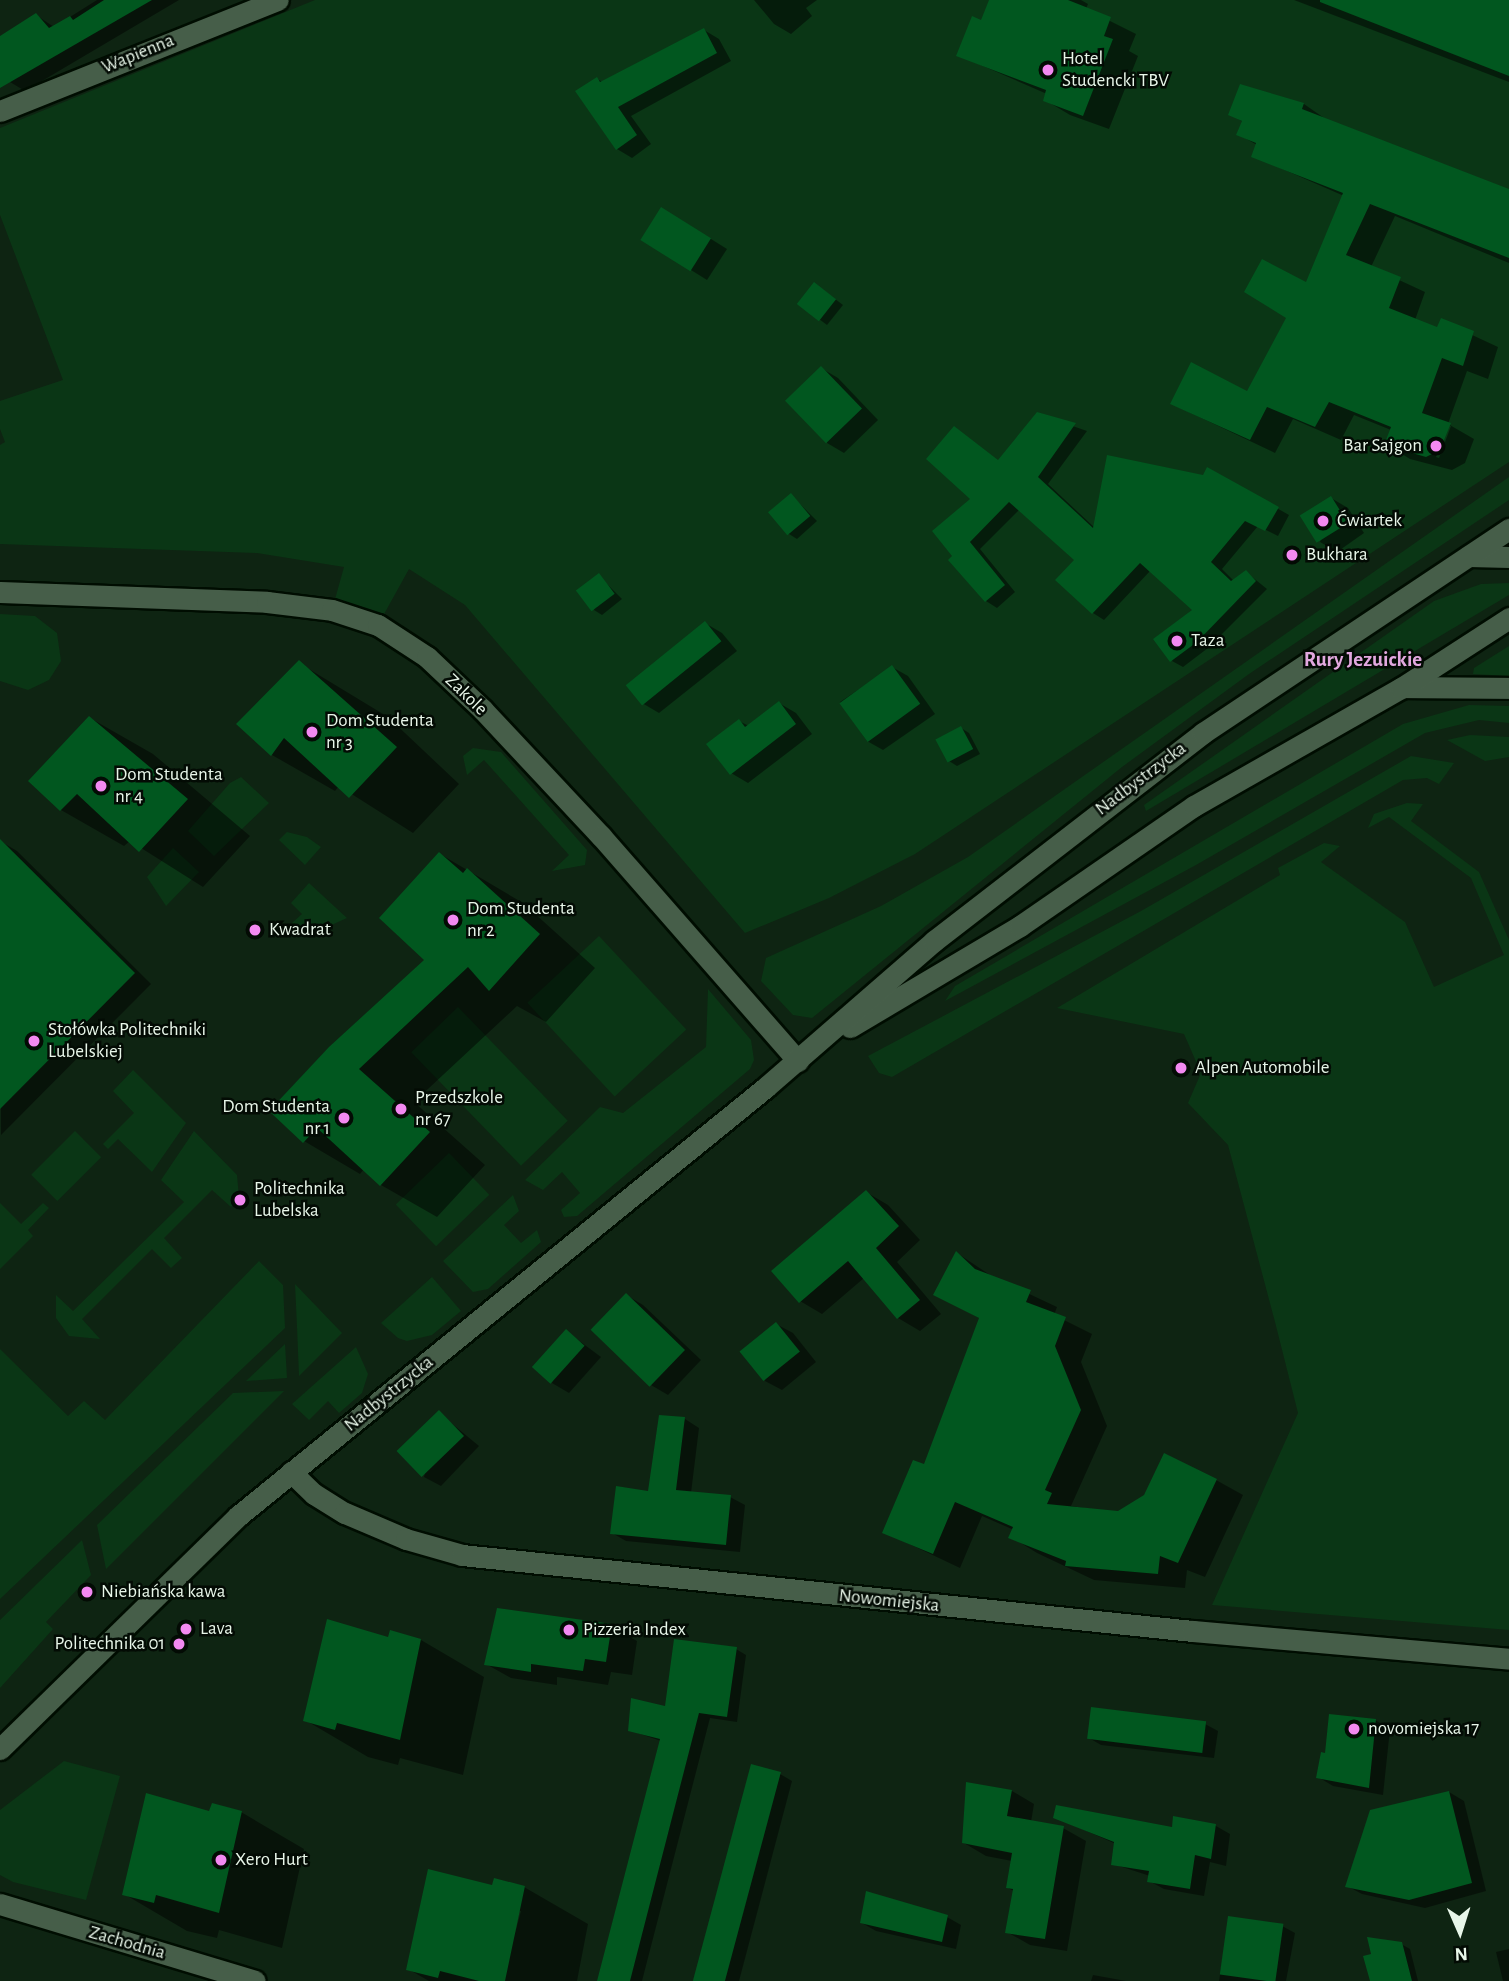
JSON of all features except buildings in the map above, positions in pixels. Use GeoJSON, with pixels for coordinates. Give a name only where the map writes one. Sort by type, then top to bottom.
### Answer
{"type":"FeatureCollection","features":[{"type":"Feature","properties":{"kind":"street","name":"Wapienna"},"geometry":{"type":"LineString","coordinates":[[0,111],[278,0]]}},
{"type":"Feature","properties":{"kind":"street","name":"Nadbystrzycka"},"geometry":{"type":"LineString","coordinates":[[0,1749],[183,1566],[291,1472],[798,1060],[934,940],[1080,825],[1203,733],[1509,529]]}},
{"type":"Feature","properties":{"kind":"street"},"geometry":{"type":"LineString","coordinates":[[1469,556],[1509,557]]}},
{"type":"Feature","properties":{"kind":"street","name":"Zakole"},"geometry":{"type":"LineString","coordinates":[[0,592],[267,602],[332,610],[378,625],[427,657],[483,710],[601,836],[798,1060]]}},
{"type":"Feature","properties":{"kind":"street","name":"Nadbystrzycka"},"geometry":{"type":"LineString","coordinates":[[798,1060],[1020,926],[1194,806],[1401,688],[1509,618]]}},
{"type":"Feature","properties":{"kind":"street"},"geometry":{"type":"LineString","coordinates":[[1401,688],[1509,688]]}},
{"type":"Feature","properties":{"kind":"street","name":"Nowomiejska"},"geometry":{"type":"LineString","coordinates":[[291,1472],[314,1494],[345,1513],[396,1536],[462,1555],[1164,1629],[1509,1659]]}},
{"type":"Feature","properties":{"kind":"street","name":"Zachodnia"},"geometry":{"type":"LineString","coordinates":[[0,1904],[255,1981]]}},
{"type":"Feature","properties":{"kind":"green space"},"geometry":{"type":"Polygon","coordinates":[[[315,0],[1509,0],[1509,462],[915,854],[829,898],[745,933],[465,605],[409,569],[378,625],[332,610],[344,567],[257,553],[0,544],[0,445],[5,442],[0,429],[0,401],[63,380],[0,215],[0,128],[315,0]]]}},
{"type":"Feature","properties":{"kind":"green space"},"geometry":{"type":"Polygon","coordinates":[[[1509,477],[1509,500],[1249,674],[1122,767],[812,1018],[793,1015],[761,981],[766,958],[881,906],[968,857],[1509,477]]]}},
{"type":"Feature","properties":{"kind":"green space"},"geometry":{"type":"Polygon","coordinates":[[[1509,583],[1509,595],[1146,811],[1144,805],[1434,601],[1481,584],[1509,583]]]}},
{"type":"Feature","properties":{"kind":"green space"},"geometry":{"type":"Polygon","coordinates":[[[0,614],[35,616],[57,633],[61,661],[49,680],[28,690],[0,681],[0,614]]]}},
{"type":"Feature","properties":{"kind":"green space"},"geometry":{"type":"Polygon","coordinates":[[[1509,646],[1509,676],[1473,674],[1474,668],[1509,646]]]}},
{"type":"Feature","properties":{"kind":"green space"},"geometry":{"type":"Polygon","coordinates":[[[1469,705],[1509,706],[1509,723],[1479,720],[1425,733],[1196,865],[945,1001],[955,986],[1403,724],[1469,705]]]}},
{"type":"Feature","properties":{"kind":"green space"},"geometry":{"type":"Polygon","coordinates":[[[1470,735],[1509,737],[1509,757],[1485,761],[1447,740],[1470,735]]]}},
{"type":"Feature","properties":{"kind":"green space"},"geometry":{"type":"Polygon","coordinates":[[[473,748],[501,752],[587,850],[585,865],[552,871],[569,855],[484,760],[467,775],[463,756],[473,748]]]}},
{"type":"Feature","properties":{"kind":"green space"},"geometry":{"type":"Polygon","coordinates":[[[1411,756],[1454,763],[1439,784],[1427,778],[1403,780],[892,1077],[879,1073],[868,1056],[1141,911],[1411,756]]]}},
{"type":"Feature","properties":{"kind":"green space"},"geometry":{"type":"Polygon","coordinates":[[[241,777],[269,803],[214,856],[188,831],[230,783],[241,777]]]}},
{"type":"Feature","properties":{"kind":"green space"},"geometry":{"type":"Polygon","coordinates":[[[1407,803],[1423,804],[1411,821],[1479,872],[1509,940],[1509,1630],[1212,1605],[1298,1413],[1275,1322],[1228,1145],[1188,1103],[1201,1073],[1184,1034],[1057,1008],[1280,875],[1278,868],[1324,843],[1340,846],[1321,862],[1405,922],[1434,987],[1504,955],[1471,878],[1389,817],[1368,828],[1374,814],[1407,803]]]}},
{"type":"Feature","properties":{"kind":"green space"},"geometry":{"type":"Polygon","coordinates":[[[287,832],[307,837],[321,847],[305,865],[279,840],[287,832]]]}},
{"type":"Feature","properties":{"kind":"green space"},"geometry":{"type":"Polygon","coordinates":[[[173,848],[199,872],[166,906],[147,877],[173,848]]]}},
{"type":"Feature","properties":{"kind":"green space"},"geometry":{"type":"Polygon","coordinates":[[[309,883],[347,918],[307,936],[292,923],[302,914],[291,903],[309,883]]]}},
{"type":"Feature","properties":{"kind":"green space"},"geometry":{"type":"Polygon","coordinates":[[[599,936],[686,1030],[615,1096],[527,1003],[599,936]]]}},
{"type":"Feature","properties":{"kind":"green space"},"geometry":{"type":"Polygon","coordinates":[[[708,989],[751,1040],[754,1060],[750,1069],[577,1216],[564,1217],[561,1210],[580,1193],[562,1172],[543,1190],[525,1180],[600,1107],[623,1113],[706,1047],[708,989]]]}},
{"type":"Feature","properties":{"kind":"green space"},"geometry":{"type":"Polygon","coordinates":[[[458,1007],[568,1121],[521,1166],[411,1052],[458,1007]]]}},
{"type":"Feature","properties":{"kind":"green space"},"geometry":{"type":"Polygon","coordinates":[[[133,1070],[186,1123],[152,1172],[118,1139],[108,1149],[103,1144],[134,1113],[113,1091],[133,1070]]]}},
{"type":"Feature","properties":{"kind":"green space"},"geometry":{"type":"Polygon","coordinates":[[[75,1131],[101,1157],[57,1201],[31,1175],[75,1131]]]}},
{"type":"Feature","properties":{"kind":"green space"},"geometry":{"type":"Polygon","coordinates":[[[194,1131],[237,1175],[239,1197],[231,1207],[212,1190],[164,1238],[182,1258],[171,1268],[152,1249],[82,1319],[100,1339],[69,1336],[56,1318],[56,1295],[73,1311],[184,1202],[161,1180],[194,1131]]]}},
{"type":"Feature","properties":{"kind":"green space"},"geometry":{"type":"Polygon","coordinates":[[[449,1153],[489,1195],[436,1246],[396,1204],[449,1153]]]}},
{"type":"Feature","properties":{"kind":"green space"},"geometry":{"type":"Polygon","coordinates":[[[513,1195],[519,1211],[504,1225],[521,1243],[537,1230],[541,1242],[488,1289],[473,1292],[443,1261],[513,1195]]]}},
{"type":"Feature","properties":{"kind":"green space"},"geometry":{"type":"Polygon","coordinates":[[[0,1203],[21,1224],[43,1203],[49,1208],[28,1230],[33,1236],[0,1269],[0,1203]]]}},
{"type":"Feature","properties":{"kind":"green space"},"geometry":{"type":"Polygon","coordinates":[[[259,1261],[283,1285],[285,1328],[0,1599],[0,1349],[68,1416],[84,1401],[105,1420],[259,1261]]]}},
{"type":"Feature","properties":{"kind":"green space"},"geometry":{"type":"Polygon","coordinates":[[[432,1277],[461,1311],[432,1335],[407,1341],[398,1338],[381,1323],[432,1277]]]}},
{"type":"Feature","properties":{"kind":"green space"},"geometry":{"type":"Polygon","coordinates":[[[295,1284],[342,1333],[299,1376],[297,1327],[295,1284]]]}},
{"type":"Feature","properties":{"kind":"green space"},"geometry":{"type":"Polygon","coordinates":[[[285,1344],[287,1378],[246,1381],[285,1344]]]}},
{"type":"Feature","properties":{"kind":"green space"},"geometry":{"type":"Polygon","coordinates":[[[356,1347],[368,1374],[362,1393],[339,1413],[328,1401],[309,1420],[292,1404],[356,1347]]]}},
{"type":"Feature","properties":{"kind":"green space"},"geometry":{"type":"Polygon","coordinates":[[[284,1391],[106,1569],[97,1525],[233,1393],[284,1391]]]}},
{"type":"Feature","properties":{"kind":"green space"},"geometry":{"type":"Polygon","coordinates":[[[82,1540],[91,1575],[46,1622],[53,1629],[0,1688],[0,1620],[82,1540]]]}},
{"type":"Feature","properties":{"kind":"green space"},"geometry":{"type":"Polygon","coordinates":[[[64,1761],[120,1776],[86,1900],[13,1882],[0,1875],[0,1810],[64,1761]]]}},
{"type":"Feature","properties":{"kind":"place","name":"Hotel Studencki TBV"},"geometry":{"type":"Point","coordinates":[1048,70]}},
{"type":"Feature","properties":{"kind":"place","name":"Bar Sajgon"},"geometry":{"type":"Point","coordinates":[1436,446]}},
{"type":"Feature","properties":{"kind":"place","name":"Ćwiartek"},"geometry":{"type":"Point","coordinates":[1323,521]}},
{"type":"Feature","properties":{"kind":"place","name":"Bukhara"},"geometry":{"type":"Point","coordinates":[1292,555]}},
{"type":"Feature","properties":{"kind":"place","name":"Taza"},"geometry":{"type":"Point","coordinates":[1177,641]}},
{"type":"Feature","properties":{"kind":"place","name":"Dom Studenta nr 3"},"geometry":{"type":"Point","coordinates":[312,732]}},
{"type":"Feature","properties":{"kind":"place","name":"Dom Studenta nr 4"},"geometry":{"type":"Point","coordinates":[101,786]}},
{"type":"Feature","properties":{"kind":"place","name":"Dom Studenta nr 2"},"geometry":{"type":"Point","coordinates":[453,920]}},
{"type":"Feature","properties":{"kind":"place","name":"Kwadrat"},"geometry":{"type":"Point","coordinates":[255,930]}},
{"type":"Feature","properties":{"kind":"place","name":"Stołówka Politechniki Lubelskiej"},"geometry":{"type":"Point","coordinates":[34,1041]}},
{"type":"Feature","properties":{"kind":"place","name":"Alpen Automobile"},"geometry":{"type":"Point","coordinates":[1181,1068]}},
{"type":"Feature","properties":{"kind":"place","name":"Przedszkole nr 67"},"geometry":{"type":"Point","coordinates":[401,1109]}},
{"type":"Feature","properties":{"kind":"place","name":"Dom Studenta nr 1"},"geometry":{"type":"Point","coordinates":[344,1118]}},
{"type":"Feature","properties":{"kind":"place","name":"Politechnika Lubelska"},"geometry":{"type":"Point","coordinates":[240,1200]}},
{"type":"Feature","properties":{"kind":"place","name":"Niebiańska kawa"},"geometry":{"type":"Point","coordinates":[87,1592]}},
{"type":"Feature","properties":{"kind":"place","name":"Lava"},"geometry":{"type":"Point","coordinates":[186,1629]}},
{"type":"Feature","properties":{"kind":"place","name":"Pizzeria Index"},"geometry":{"type":"Point","coordinates":[569,1630]}},
{"type":"Feature","properties":{"kind":"place","name":"Politechnika 01"},"geometry":{"type":"Point","coordinates":[179,1644]}},
{"type":"Feature","properties":{"kind":"place","name":"novomiejska 17"},"geometry":{"type":"Point","coordinates":[1354,1729]}},
{"type":"Feature","properties":{"kind":"place","name":"Xero Hurt"},"geometry":{"type":"Point","coordinates":[221,1860]}},
{"type":"Feature","properties":{"kind":"district","name":"Rury Jezuickie"},"geometry":{"type":"Point","coordinates":[1363,660]}}]}
